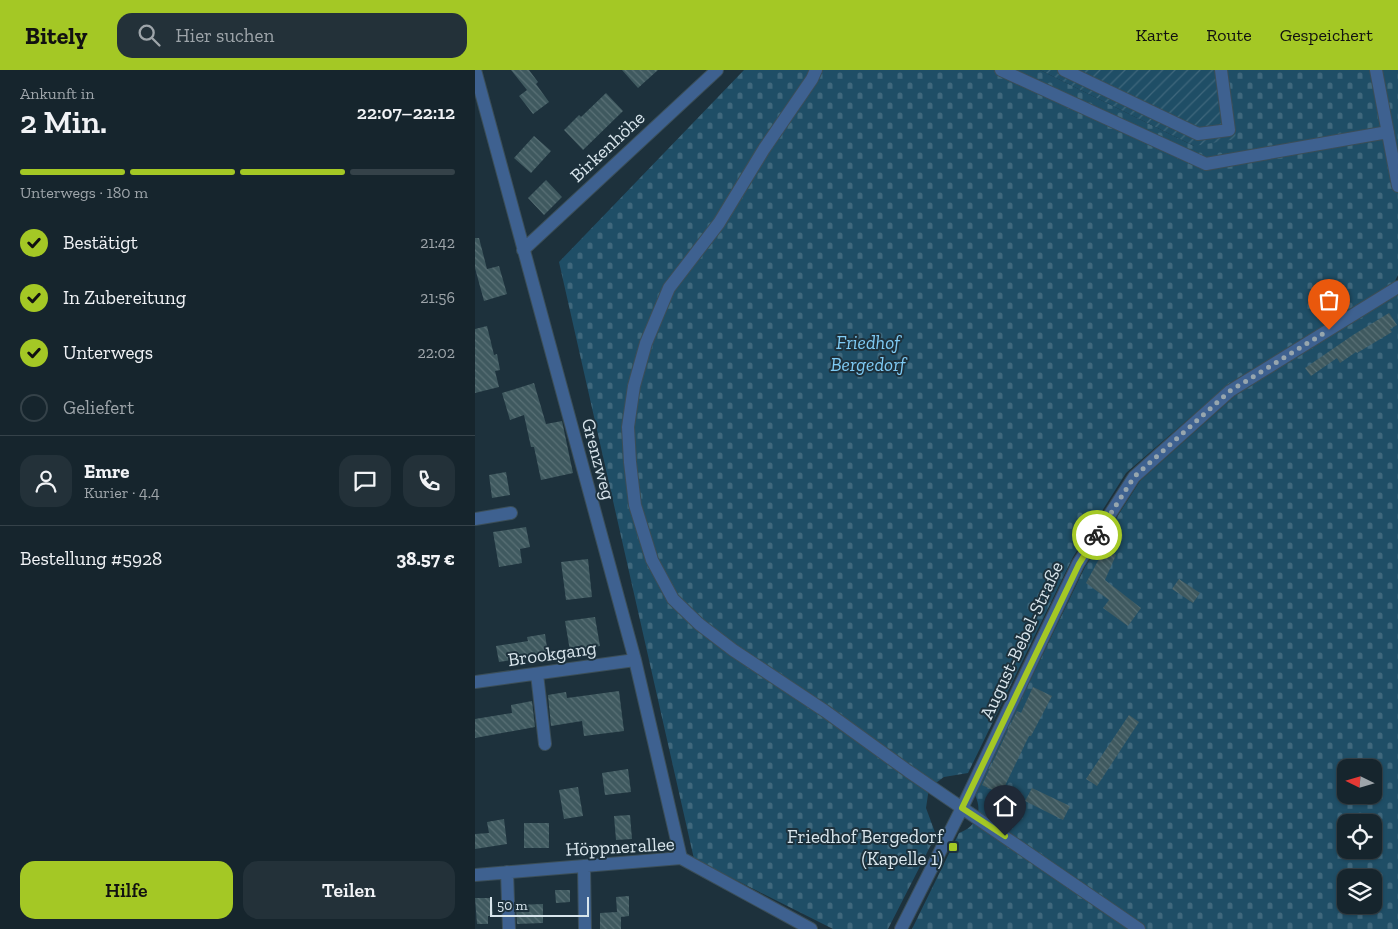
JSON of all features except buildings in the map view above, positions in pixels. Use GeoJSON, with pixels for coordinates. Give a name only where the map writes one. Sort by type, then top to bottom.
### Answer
{"type":"FeatureCollection","features":[{"type":"Feature","properties":{"kind":"street","name":"Grenzweg"},"geometry":{"type":"LineString","coordinates":[[475,70],[635,660],[681,858]]}},
{"type":"Feature","properties":{"kind":"street","name":"Birkenhöhe"},"geometry":{"type":"LineString","coordinates":[[523,250],[717,70]]}},
{"type":"Feature","properties":{"kind":"street"},"geometry":{"type":"LineString","coordinates":[[816,70],[812,79],[764,149],[719,223],[669,288],[646,343],[634,386],[628,427],[635,505],[652,560],[673,599],[699,624],[733,650],[825,711],[962,808],[1139,929]]}},
{"type":"Feature","properties":{"kind":"street"},"geometry":{"type":"LineString","coordinates":[[1001,70],[1206,164],[1388,132]]}},
{"type":"Feature","properties":{"kind":"street"},"geometry":{"type":"LineString","coordinates":[[1064,70],[1198,134],[1229,130],[1221,70]]}},
{"type":"Feature","properties":{"kind":"street"},"geometry":{"type":"LineString","coordinates":[[1376,70],[1398,186]]}},
{"type":"Feature","properties":{"kind":"street","name":"August-Bebel-Straße"},"geometry":{"type":"LineString","coordinates":[[901,929],[962,808],[1079,564],[1134,477],[1230,391],[1398,287]]}},
{"type":"Feature","properties":{"kind":"street"},"geometry":{"type":"LineString","coordinates":[[475,519],[511,513]]}},
{"type":"Feature","properties":{"kind":"street","name":"Brookgang"},"geometry":{"type":"LineString","coordinates":[[475,682],[635,660]]}},
{"type":"Feature","properties":{"kind":"street"},"geometry":{"type":"LineString","coordinates":[[537,674],[545,744]]}},
{"type":"Feature","properties":{"kind":"street","name":"Höppnerallee"},"geometry":{"type":"LineString","coordinates":[[475,875],[681,858],[811,929]]}},
{"type":"Feature","properties":{"kind":"street"},"geometry":{"type":"LineString","coordinates":[[583,866],[585,929]]}},
{"type":"Feature","properties":{"kind":"street"},"geometry":{"type":"LineString","coordinates":[[507,872],[509,929]]}},
{"type":"Feature","properties":{"kind":"green space","name":"Friedhof Bergedorf"},"geometry":{"type":"Polygon","coordinates":[[[744,70],[1040,70],[1194,146],[1227,70],[1398,70],[1398,275],[1394,283],[1230,383],[1126,473],[1073,557],[968,773],[944,777],[929,788],[926,808],[936,835],[888,929],[833,929],[694,859],[559,262],[744,70]]]}},
{"type":"Feature","properties":{"kind":"green space"},"geometry":{"type":"Polygon","coordinates":[[[1040,70],[1227,70],[1236,139],[1194,146],[1040,70]]]}},
{"type":"Feature","properties":{"kind":"green space"},"geometry":{"type":"Polygon","coordinates":[[[1398,294],[1398,929],[912,929],[959,833],[970,826],[977,818],[978,807],[975,795],[1085,567],[1140,481],[1237,394],[1398,294]]]}},
{"type":"Feature","properties":{"kind":"way so far"},"geometry":{"type":"LineString","coordinates":[[1097,535],[1134,477],[1230,391],[1329,330]]}},
{"type":"Feature","properties":{"kind":"place","name":"Friedhof Bergedorf (Kapelle 1)"},"geometry":{"type":"Point","coordinates":[953,847]}},
{"type":"Feature","properties":{"kind":"route"},"geometry":{"type":"LineString","coordinates":[[1005,836],[962,808],[1079,564],[1097,535]]}}]}
